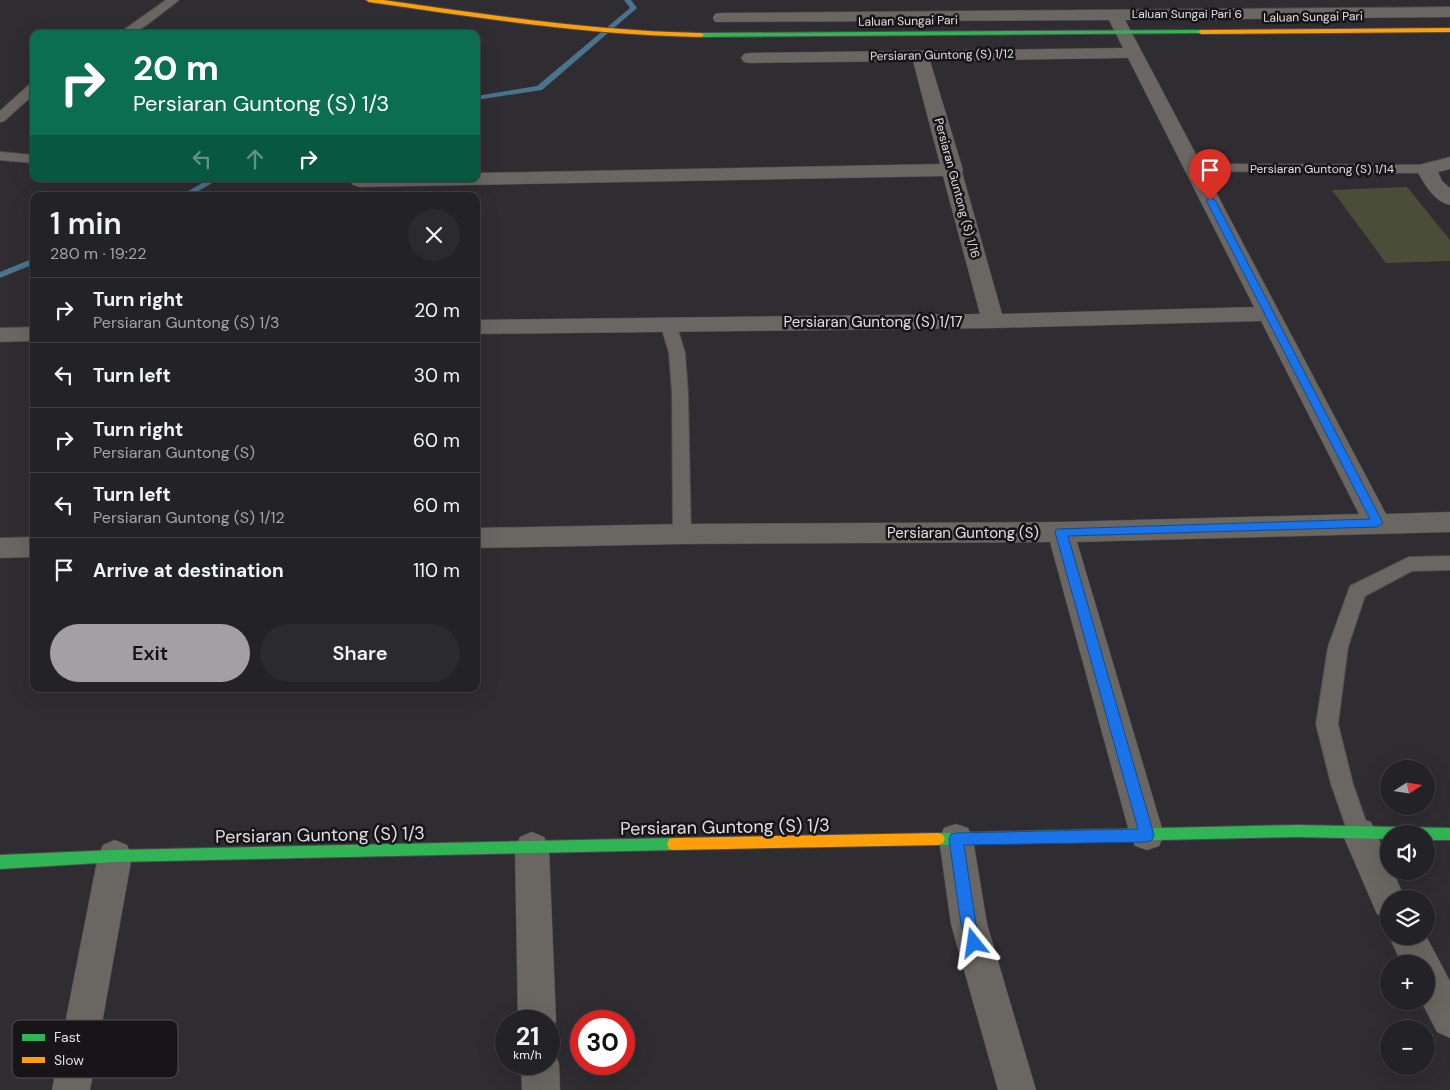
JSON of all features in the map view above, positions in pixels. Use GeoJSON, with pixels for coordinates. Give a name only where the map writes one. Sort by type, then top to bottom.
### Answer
{"type":"FeatureCollection","features":[{"type":"Feature","properties":{"kind":"main road","name":"Laluan Sungai Pari"},"geometry":{"type":"LineString","coordinates":[[369,0],[567,27],[657,35],[1450,30]]}},
{"type":"Feature","properties":{"kind":"main road","name":"Persiaran Guntong (S) 1/3"},"geometry":{"type":"LineString","coordinates":[[0,862],[115,856],[1297,831],[1450,834]]}},
{"type":"Feature","properties":{"kind":"street"},"geometry":{"type":"LineString","coordinates":[[948,0],[955,16]]}},
{"type":"Feature","properties":{"kind":"street","name":"Laluan Sungai Pari 6"},"geometry":{"type":"LineString","coordinates":[[721,18],[1450,12]]}},
{"type":"Feature","properties":{"kind":"street"},"geometry":{"type":"LineString","coordinates":[[1114,14],[1122,33],[1194,168],[1377,523]]}},
{"type":"Feature","properties":{"kind":"street","name":"Persiaran Guntong (S) 1/12"},"geometry":{"type":"LineString","coordinates":[[750,58],[1134,53]]}},
{"type":"Feature","properties":{"kind":"street","name":"Persiaran Guntong (S) 1/16"},"geometry":{"type":"LineString","coordinates":[[920,56],[953,170],[992,322]]}},
{"type":"Feature","properties":{"kind":"street","name":"Persiaran Guntong (S) 1/14"},"geometry":{"type":"LineString","coordinates":[[1426,169],[1450,163]]}},
{"type":"Feature","properties":{"kind":"street"},"geometry":{"type":"LineString","coordinates":[[1426,169],[1434,184],[1450,199]]}},
{"type":"Feature","properties":{"kind":"street"},"geometry":{"type":"LineString","coordinates":[[480,179],[953,170]]}},
{"type":"Feature","properties":{"kind":"street","name":"Persiaran Guntong (S) 1/17"},"geometry":{"type":"LineString","coordinates":[[480,327],[668,323],[992,322],[1269,314]]}},
{"type":"Feature","properties":{"kind":"street"},"geometry":{"type":"LineString","coordinates":[[0,335],[30,334]]}},
{"type":"Feature","properties":{"kind":"street","name":"Persiaran Guntong (S)"},"geometry":{"type":"LineString","coordinates":[[480,538],[682,534],[1061,532],[1450,522]]}},
{"type":"Feature","properties":{"kind":"street"},"geometry":{"type":"LineString","coordinates":[[1061,532],[1147,835]]}},
{"type":"Feature","properties":{"kind":"street"},"geometry":{"type":"LineString","coordinates":[[0,548],[30,547]]}},
{"type":"Feature","properties":{"kind":"street"},"geometry":{"type":"LineString","coordinates":[[1359,833],[1384,890]]}},
{"type":"Feature","properties":{"kind":"street"},"geometry":{"type":"LineString","coordinates":[[956,839],[968,924],[1017,1090]]}},
{"type":"Feature","properties":{"kind":"street"},"geometry":{"type":"LineString","coordinates":[[532,848],[537,1010]]}},
{"type":"Feature","properties":{"kind":"street"},"geometry":{"type":"LineString","coordinates":[[84,1020],[115,856]]}},
{"type":"Feature","properties":{"kind":"street"},"geometry":{"type":"LineString","coordinates":[[1435,991],[1450,1019]]}},
{"type":"Feature","properties":{"kind":"street"},"geometry":{"type":"LineString","coordinates":[[540,1075],[541,1090]]}},
{"type":"Feature","properties":{"kind":"lane"},"geometry":{"type":"LineString","coordinates":[[131,30],[173,0]]}},
{"type":"Feature","properties":{"kind":"lane"},"geometry":{"type":"LineString","coordinates":[[0,118],[30,91]]}},
{"type":"Feature","properties":{"kind":"lane"},"geometry":{"type":"LineString","coordinates":[[0,156],[30,159]]}},
{"type":"Feature","properties":{"kind":"lane","name":"Persiaran Guntong (S) 1/14"},"geometry":{"type":"LineString","coordinates":[[1194,168],[1426,169]]}},
{"type":"Feature","properties":{"kind":"lane"},"geometry":{"type":"LineString","coordinates":[[668,323],[677,353],[680,393],[682,534]]}},
{"type":"Feature","properties":{"kind":"lane"},"geometry":{"type":"LineString","coordinates":[[1359,833],[1342,784],[1327,724],[1338,648],[1357,591],[1409,564],[1450,563]]}},
{"type":"Feature","properties":{"kind":"green space"},"geometry":{"type":"Polygon","coordinates":[[[1407,187],[1450,240],[1450,261],[1386,263],[1332,190],[1407,187]]]}},
{"type":"Feature","properties":{"kind":"waterway"},"geometry":{"type":"LineString","coordinates":[[480,97],[539,88],[634,8],[627,0]]}},
{"type":"Feature","properties":{"kind":"waterway"},"geometry":{"type":"LineString","coordinates":[[191,192],[210,182]]}},
{"type":"Feature","properties":{"kind":"waterway"},"geometry":{"type":"LineString","coordinates":[[0,275],[30,263]]}},
{"type":"Feature","properties":{"kind":"traffic: fast"},"geometry":{"type":"LineString","coordinates":[[701,35],[1201,32]]}},
{"type":"Feature","properties":{"kind":"traffic: fast"},"geometry":{"type":"LineString","coordinates":[[938,839],[1297,831],[1450,834]]}},
{"type":"Feature","properties":{"kind":"traffic: fast"},"geometry":{"type":"LineString","coordinates":[[0,862],[115,856],[674,844]]}},
{"type":"Feature","properties":{"kind":"traffic: slow"},"geometry":{"type":"LineString","coordinates":[[369,0],[576,28],[618,32],[701,35]]}},
{"type":"Feature","properties":{"kind":"traffic: slow"},"geometry":{"type":"LineString","coordinates":[[1201,32],[1450,30]]}},
{"type":"Feature","properties":{"kind":"traffic: slow"},"geometry":{"type":"LineString","coordinates":[[674,844],[938,839]]}},
{"type":"Feature","properties":{"kind":"route"},"geometry":{"type":"LineString","coordinates":[[974,943],[968,924],[956,839],[1147,835],[1061,532],[1377,523],[1210,200]]}}]}
